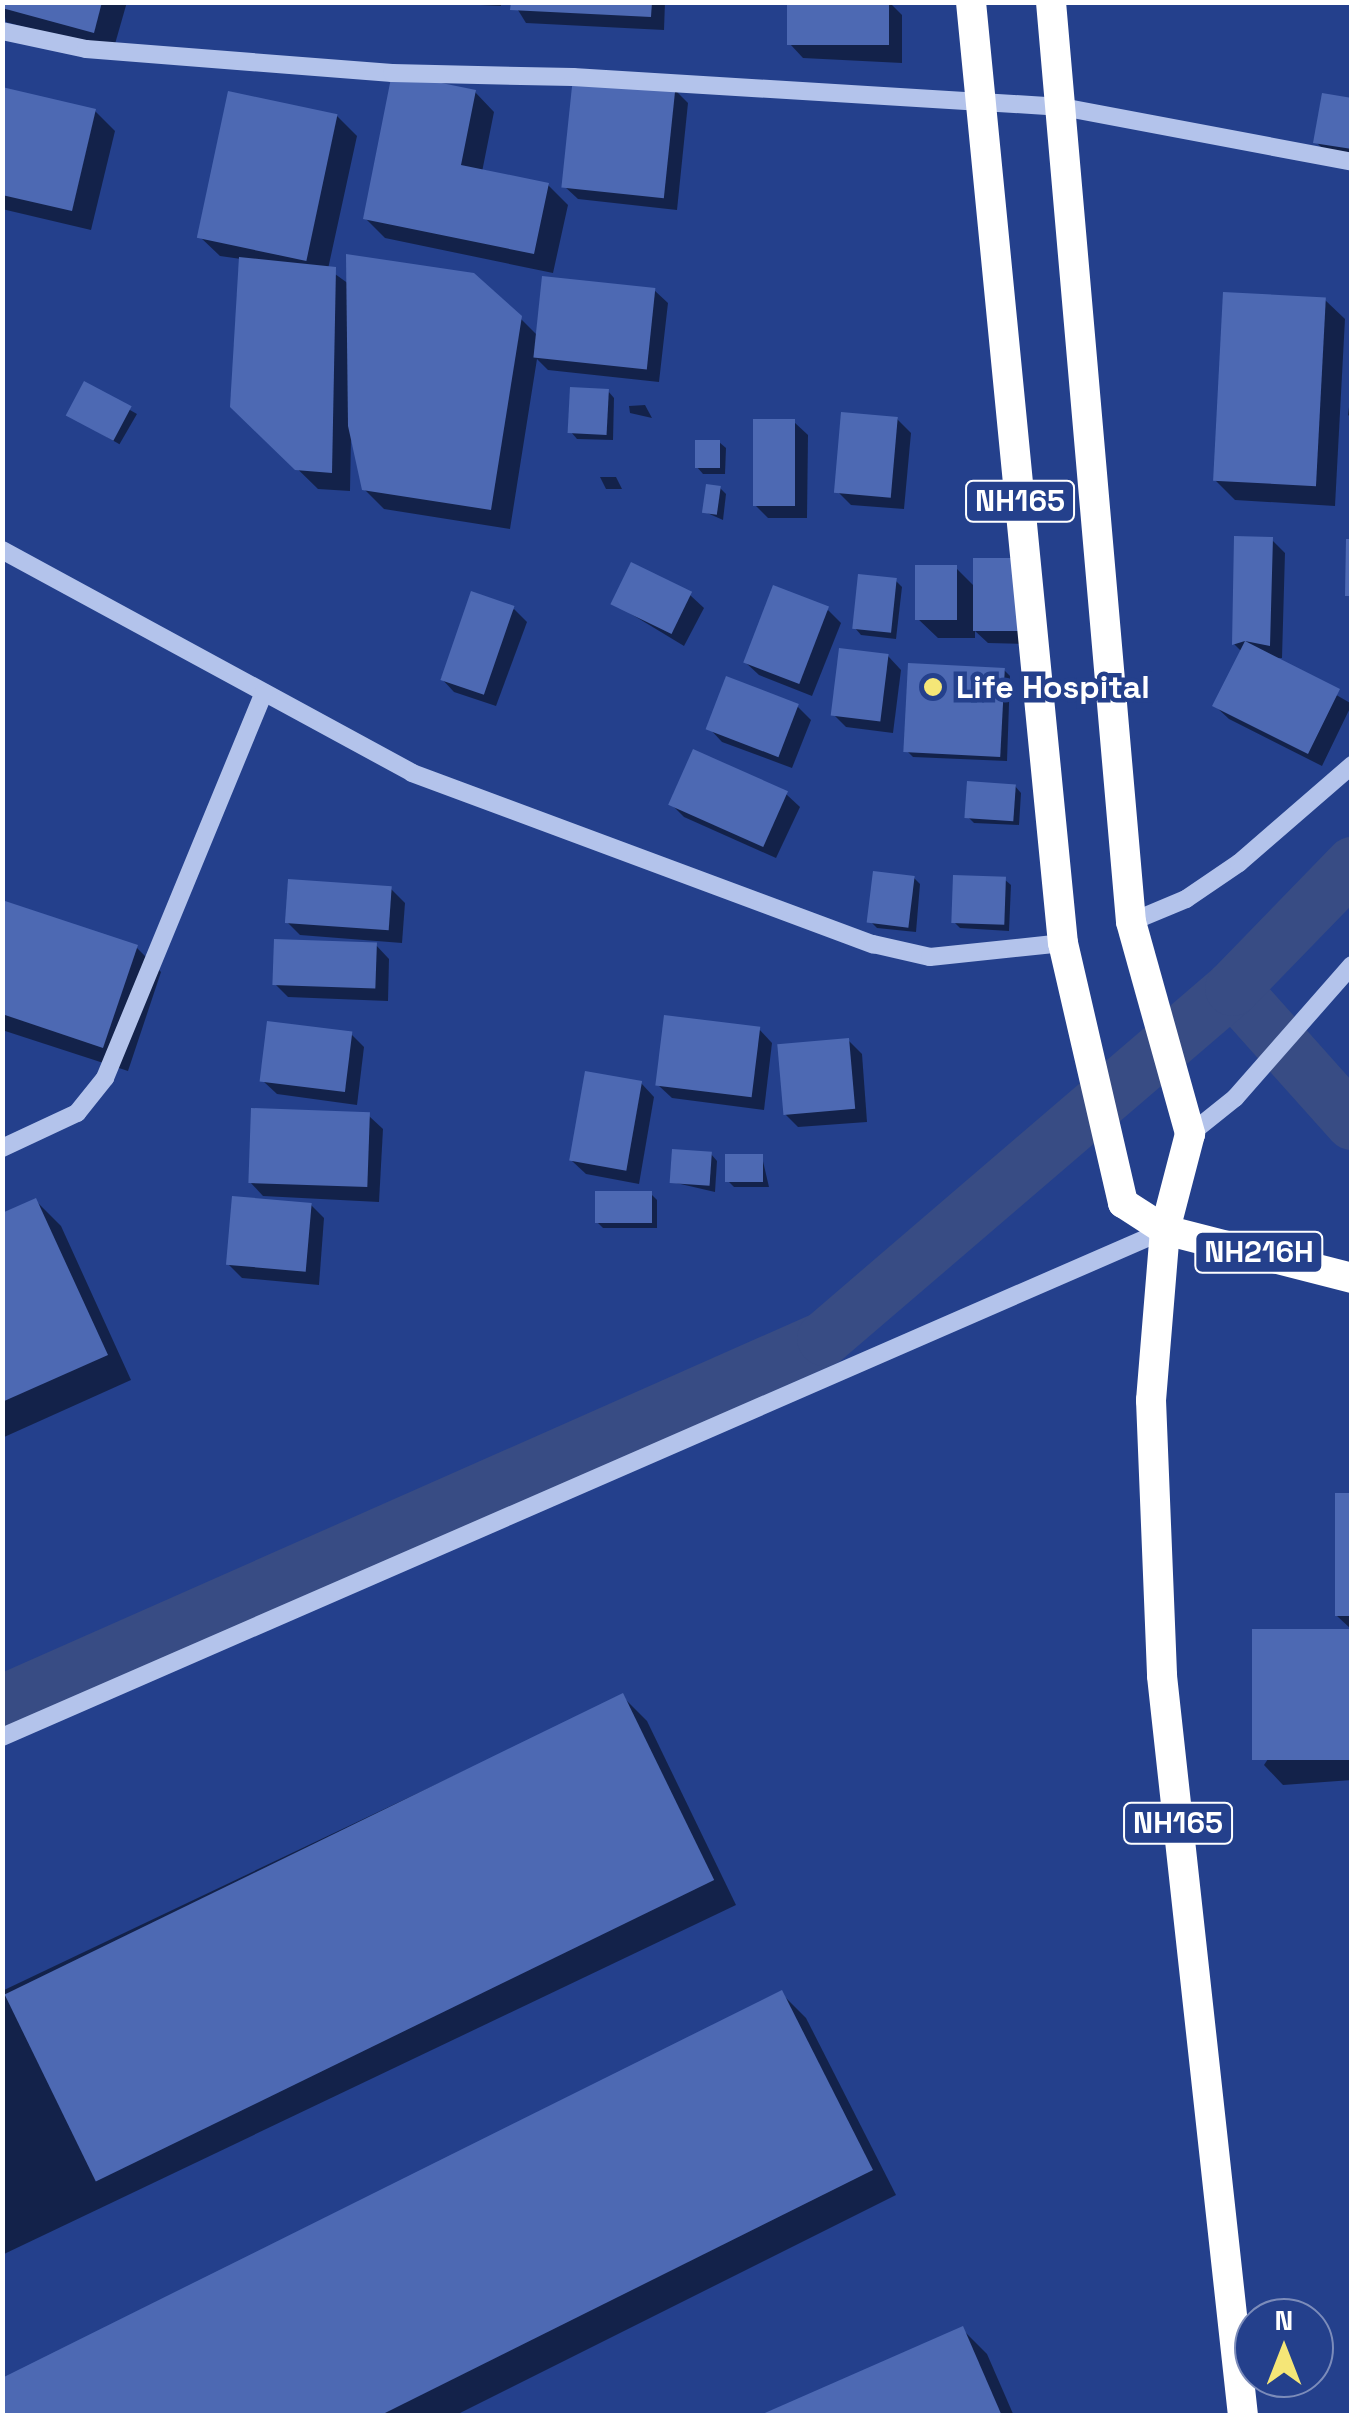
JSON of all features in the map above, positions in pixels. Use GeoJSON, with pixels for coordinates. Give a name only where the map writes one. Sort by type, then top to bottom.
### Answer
{"type":"FeatureCollection","features":[{"type":"Feature","properties":{"kind":"highway","name":"NH165"},"geometry":{"type":"LineString","coordinates":[[971,2],[1063,943],[1123,1204],[1165,1230]]}},
{"type":"Feature","properties":{"kind":"highway","name":"NH165"},"geometry":{"type":"LineString","coordinates":[[1051,2],[1131,922],[1182,1088],[1190,1134],[1165,1230],[1152,1400],[1162,1676],[1243,2416]]}},
{"type":"Feature","properties":{"kind":"highway","name":"NH216H"},"geometry":{"type":"LineString","coordinates":[[1165,1230],[1352,1278]]}},
{"type":"Feature","properties":{"kind":"street"},"geometry":{"type":"LineString","coordinates":[[2,31],[86,49],[392,73],[573,77],[1062,106],[1352,162]]}},
{"type":"Feature","properties":{"kind":"street"},"geometry":{"type":"LineString","coordinates":[[2,550],[412,772],[873,944],[930,957],[1063,943]]}},
{"type":"Feature","properties":{"kind":"street"},"geometry":{"type":"LineString","coordinates":[[2,1148],[77,1112],[104,1078],[264,692]]}},
{"type":"Feature","properties":{"kind":"street"},"geometry":{"type":"LineString","coordinates":[[1131,922],[1186,899],[1239,862],[1352,765]]}},
{"type":"Feature","properties":{"kind":"street"},"geometry":{"type":"LineString","coordinates":[[1190,1134],[1235,1098],[1352,965]]}},
{"type":"Feature","properties":{"kind":"street"},"geometry":{"type":"LineString","coordinates":[[2,1737],[1165,1230]]}},
{"type":"Feature","properties":{"kind":"building"},"geometry":{"type":"Polygon","coordinates":[[[2,2],[102,2],[94,33],[2,8],[2,2]]]}},
{"type":"Feature","properties":{"kind":"building"},"geometry":{"type":"Polygon","coordinates":[[[511,2],[652,2],[651,17],[510,10],[511,2]]]}},
{"type":"Feature","properties":{"kind":"building"},"geometry":{"type":"Polygon","coordinates":[[[787,2],[889,2],[889,45],[787,45],[787,2]]]}},
{"type":"Feature","properties":{"kind":"building"},"geometry":{"type":"Polygon","coordinates":[[[392,73],[476,90],[461,165],[549,183],[534,254],[363,219],[392,73]]]}},
{"type":"Feature","properties":{"kind":"building"},"geometry":{"type":"Polygon","coordinates":[[[573,77],[675,88],[664,198],[561,187],[573,77]]]}},
{"type":"Feature","properties":{"kind":"building"},"geometry":{"type":"Polygon","coordinates":[[[2,87],[96,109],[72,211],[2,195],[2,87]]]}},
{"type":"Feature","properties":{"kind":"building"},"geometry":{"type":"Polygon","coordinates":[[[228,91],[338,114],[306,261],[197,238],[228,91]]]}},
{"type":"Feature","properties":{"kind":"building"},"geometry":{"type":"Polygon","coordinates":[[[1322,93],[1352,98],[1352,149],[1313,143],[1322,93]]]}},
{"type":"Feature","properties":{"kind":"building"},"geometry":{"type":"Polygon","coordinates":[[[346,254],[474,273],[522,316],[491,510],[362,490],[348,426],[346,254]]]}},
{"type":"Feature","properties":{"kind":"building"},"geometry":{"type":"Polygon","coordinates":[[[239,257],[336,267],[332,473],[295,470],[230,407],[239,257]]]}},
{"type":"Feature","properties":{"kind":"building"},"geometry":{"type":"Polygon","coordinates":[[[542,276],[655,288],[647,369],[533,358],[542,276]]]}},
{"type":"Feature","properties":{"kind":"building"},"geometry":{"type":"Polygon","coordinates":[[[1223,292],[1326,297],[1316,486],[1213,481],[1223,292]]]}},
{"type":"Feature","properties":{"kind":"building"},"geometry":{"type":"Polygon","coordinates":[[[84,381],[132,406],[113,441],[66,415],[84,381]]]}},
{"type":"Feature","properties":{"kind":"building"},"geometry":{"type":"Polygon","coordinates":[[[570,387],[609,389],[607,435],[568,433],[570,387]]]}},
{"type":"Feature","properties":{"kind":"building"},"geometry":{"type":"Polygon","coordinates":[[[841,412],[898,417],[891,498],[834,493],[841,412]]]}},
{"type":"Feature","properties":{"kind":"building"},"geometry":{"type":"Polygon","coordinates":[[[753,419],[795,419],[795,506],[753,506],[753,419]]]}},
{"type":"Feature","properties":{"kind":"building"},"geometry":{"type":"Polygon","coordinates":[[[695,440],[720,440],[720,468],[695,468],[695,440]]]}},
{"type":"Feature","properties":{"kind":"building"},"geometry":{"type":"Polygon","coordinates":[[[706,484],[721,486],[717,515],[702,513],[706,484]]]}},
{"type":"Feature","properties":{"kind":"building"},"geometry":{"type":"Polygon","coordinates":[[[1234,536],[1273,537],[1270,646],[1245,641],[1232,645],[1234,536]]]}},
{"type":"Feature","properties":{"kind":"building"},"geometry":{"type":"Polygon","coordinates":[[[1346,539],[1352,539],[1352,596],[1345,596],[1346,539]]]}},
{"type":"Feature","properties":{"kind":"building"},"geometry":{"type":"Polygon","coordinates":[[[973,558],[1020,558],[1020,631],[973,631],[973,558]]]}},
{"type":"Feature","properties":{"kind":"building"},"geometry":{"type":"Polygon","coordinates":[[[631,562],[692,592],[672,634],[610,604],[631,562]]]}},
{"type":"Feature","properties":{"kind":"building"},"geometry":{"type":"Polygon","coordinates":[[[915,565],[957,565],[957,620],[915,620],[915,565]]]}},
{"type":"Feature","properties":{"kind":"building"},"geometry":{"type":"Polygon","coordinates":[[[858,574],[897,578],[891,633],[852,629],[858,574]]]}},
{"type":"Feature","properties":{"kind":"building"},"geometry":{"type":"Polygon","coordinates":[[[773,585],[829,607],[799,684],[743,662],[773,585]]]}},
{"type":"Feature","properties":{"kind":"building"},"geometry":{"type":"Polygon","coordinates":[[[471,591],[514,606],[484,695],[440,680],[471,591]]]}},
{"type":"Feature","properties":{"kind":"building"},"geometry":{"type":"Polygon","coordinates":[[[1245,641],[1340,689],[1308,754],[1212,706],[1245,641]]]}},
{"type":"Feature","properties":{"kind":"building"},"geometry":{"type":"Polygon","coordinates":[[[839,648],[889,654],[880,722],[831,715],[839,648]]]}},
{"type":"Feature","properties":{"kind":"building"},"geometry":{"type":"Polygon","coordinates":[[[908,663],[1005,668],[1000,757],[903,752],[908,663]]]}},
{"type":"Feature","properties":{"kind":"building"},"geometry":{"type":"Polygon","coordinates":[[[726,676],[799,704],[778,757],[706,729],[726,676]]]}},
{"type":"Feature","properties":{"kind":"building"},"geometry":{"type":"Polygon","coordinates":[[[693,749],[788,791],[763,847],[668,805],[693,749]]]}},
{"type":"Feature","properties":{"kind":"building"},"geometry":{"type":"Polygon","coordinates":[[[967,781],[1016,784],[1013,821],[964,818],[967,781]]]}},
{"type":"Feature","properties":{"kind":"building"},"geometry":{"type":"Polygon","coordinates":[[[873,871],[915,876],[908,928],[867,923],[873,871]]]}},
{"type":"Feature","properties":{"kind":"building"},"geometry":{"type":"Polygon","coordinates":[[[953,875],[1006,877],[1004,925],[951,923],[953,875]]]}},
{"type":"Feature","properties":{"kind":"building"},"geometry":{"type":"Polygon","coordinates":[[[288,879],[392,886],[389,930],[285,923],[288,879]]]}},
{"type":"Feature","properties":{"kind":"building"},"geometry":{"type":"Polygon","coordinates":[[[2,900],[138,945],[103,1048],[2,1014],[2,900]]]}},
{"type":"Feature","properties":{"kind":"building"},"geometry":{"type":"Polygon","coordinates":[[[274,939],[377,943],[375,989],[272,985],[274,939]]]}},
{"type":"Feature","properties":{"kind":"building"},"geometry":{"type":"Polygon","coordinates":[[[664,1015],[760,1027],[752,1097],[655,1085],[664,1015]]]}},
{"type":"Feature","properties":{"kind":"building"},"geometry":{"type":"Polygon","coordinates":[[[267,1021],[352,1031],[345,1092],[260,1082],[267,1021]]]}},
{"type":"Feature","properties":{"kind":"building"},"geometry":{"type":"Polygon","coordinates":[[[849,1038],[855,1109],[783,1115],[777,1044],[849,1038]]]}},
{"type":"Feature","properties":{"kind":"building"},"geometry":{"type":"Polygon","coordinates":[[[585,1071],[642,1081],[626,1171],[569,1161],[585,1071]]]}},
{"type":"Feature","properties":{"kind":"building"},"geometry":{"type":"Polygon","coordinates":[[[251,1108],[370,1112],[367,1187],[248,1183],[251,1108]]]}},
{"type":"Feature","properties":{"kind":"building"},"geometry":{"type":"Polygon","coordinates":[[[672,1149],[712,1152],[710,1186],[670,1183],[672,1149]]]}},
{"type":"Feature","properties":{"kind":"building"},"geometry":{"type":"Polygon","coordinates":[[[725,1154],[763,1154],[763,1182],[725,1182],[725,1154]]]}},
{"type":"Feature","properties":{"kind":"building"},"geometry":{"type":"Polygon","coordinates":[[[595,1191],[652,1191],[652,1223],[595,1223],[595,1191]]]}},
{"type":"Feature","properties":{"kind":"building"},"geometry":{"type":"Polygon","coordinates":[[[232,1196],[312,1203],[306,1272],[226,1265],[232,1196]]]}},
{"type":"Feature","properties":{"kind":"building"},"geometry":{"type":"Polygon","coordinates":[[[36,1198],[108,1355],[2,1402],[2,1213],[36,1198]]]}},
{"type":"Feature","properties":{"kind":"building"},"geometry":{"type":"Polygon","coordinates":[[[1335,1493],[1352,1493],[1352,1616],[1335,1616],[1335,1493]]]}},
{"type":"Feature","properties":{"kind":"building"},"geometry":{"type":"Polygon","coordinates":[[[1252,1629],[1352,1629],[1352,1760],[1252,1760],[1252,1629]]]}},
{"type":"Feature","properties":{"kind":"building"},"geometry":{"type":"Polygon","coordinates":[[[623,1693],[714,1880],[96,2182],[5,1995],[623,1693]]]}},
{"type":"Feature","properties":{"kind":"building"},"geometry":{"type":"Polygon","coordinates":[[[782,1990],[873,2170],[379,2416],[2,2416],[2,2378],[782,1990]]]}},
{"type":"Feature","properties":{"kind":"building"},"geometry":{"type":"Polygon","coordinates":[[[963,2326],[1002,2416],[758,2416],[963,2326]]]}},
{"type":"Feature","properties":{"kind":"waterway"},"geometry":{"type":"LineString","coordinates":[[2,1702],[824,1338],[1232,988],[1352,864]]}},
{"type":"Feature","properties":{"kind":"waterway"},"geometry":{"type":"LineString","coordinates":[[1232,988],[1352,1122]]}},
{"type":"Feature","properties":{"kind":"place","name":"Life Hospital"},"geometry":{"type":"Point","coordinates":[933,687]}}]}
